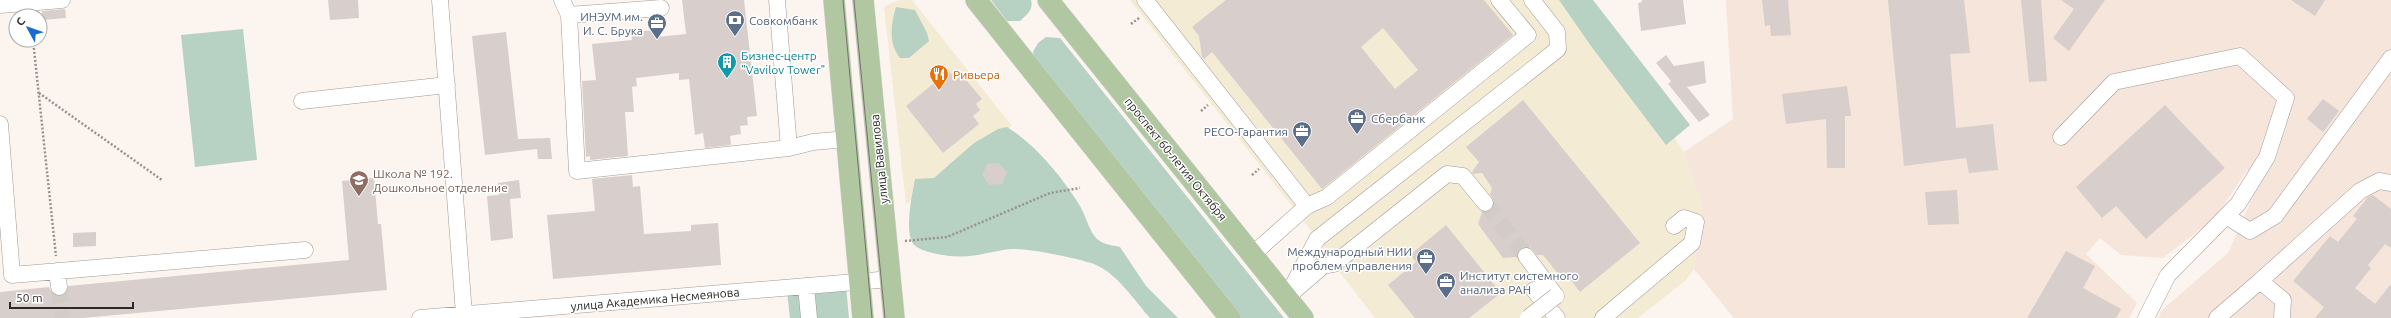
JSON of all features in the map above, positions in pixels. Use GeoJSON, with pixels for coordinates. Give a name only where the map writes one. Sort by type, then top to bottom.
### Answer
{"type":"FeatureCollection","features":[{"type":"Feature","properties":{"kind":"main road"},"geometry":{"type":"LineString","coordinates":[[834,0],[863,318]]}},
{"type":"Feature","properties":{"kind":"main road","name":"улица Вавилова"},"geometry":{"type":"LineString","coordinates":[[863,0],[894,318]]}},
{"type":"Feature","properties":{"kind":"main road"},"geometry":{"type":"LineString","coordinates":[[976,0],[1230,318]]}},
{"type":"Feature","properties":{"kind":"main road","name":"проспект 60-летия Октября"},"geometry":{"type":"LineString","coordinates":[[1048,0],[1304,318]]}},
{"type":"Feature","properties":{"kind":"street"},"geometry":{"type":"LineString","coordinates":[[0,5],[62,0]]}},
{"type":"Feature","properties":{"kind":"street"},"geometry":{"type":"LineString","coordinates":[[440,0],[464,314]]}},
{"type":"Feature","properties":{"kind":"street"},"geometry":{"type":"LineString","coordinates":[[562,0],[569,15],[577,171],[789,148],[813,142],[847,139]]}},
{"type":"Feature","properties":{"kind":"street"},"geometry":{"type":"LineString","coordinates":[[777,0],[789,148]]}},
{"type":"Feature","properties":{"kind":"street"},"geometry":{"type":"LineString","coordinates":[[1145,0],[1307,206]]}},
{"type":"Feature","properties":{"kind":"street"},"geometry":{"type":"LineString","coordinates":[[1253,254],[1307,206],[1327,197],[1528,35],[1499,0]]}},
{"type":"Feature","properties":{"kind":"street"},"geometry":{"type":"LineString","coordinates":[[1287,297],[1317,239],[1558,49],[1557,32],[1532,0]]}},
{"type":"Feature","properties":{"kind":"street"},"geometry":{"type":"LineString","coordinates":[[569,15],[661,8]]}},
{"type":"Feature","properties":{"kind":"street"},"geometry":{"type":"LineString","coordinates":[[2061,137],[2114,82],[2240,56],[2286,98],[2268,157],[2238,204],[2168,275],[2146,318]]}},
{"type":"Feature","properties":{"kind":"street"},"geometry":{"type":"LineString","coordinates":[[2226,216],[2250,231],[2275,216],[2391,58]]}},
{"type":"Feature","properties":{"kind":"street"},"geometry":{"type":"LineString","coordinates":[[302,101],[447,85]]}},
{"type":"Feature","properties":{"kind":"street"},"geometry":{"type":"LineString","coordinates":[[0,124],[12,274],[58,279],[305,250]]}},
{"type":"Feature","properties":{"kind":"street"},"geometry":{"type":"LineString","coordinates":[[1287,297],[1323,266],[1334,264],[1447,174],[1463,176],[1485,203]]}},
{"type":"Feature","properties":{"kind":"street"},"geometry":{"type":"LineString","coordinates":[[2216,318],[2260,281],[2360,191],[2379,181],[2391,183]]}},
{"type":"Feature","properties":{"kind":"street"},"geometry":{"type":"LineString","coordinates":[[1603,318],[1692,243],[1696,222],[1684,218],[1674,226]]}},
{"type":"Feature","properties":{"kind":"street"},"geometry":{"type":"LineString","coordinates":[[1526,256],[1556,296],[1528,318]]}},
{"type":"Feature","properties":{"kind":"street","name":"улица Академика Несмеянова"},"geometry":{"type":"LineString","coordinates":[[420,318],[464,314],[545,313],[806,286],[891,279]]}},
{"type":"Feature","properties":{"kind":"street"},"geometry":{"type":"LineString","coordinates":[[2260,281],[2283,300],[2282,318]]}},
{"type":"Feature","properties":{"kind":"street"},"geometry":{"type":"LineString","coordinates":[[806,286],[809,318]]}},
{"type":"Feature","properties":{"kind":"path"},"geometry":{"type":"LineString","coordinates":[[35,48],[58,279]]}},
{"type":"Feature","properties":{"kind":"path"},"geometry":{"type":"LineString","coordinates":[[39,93],[162,180]]}},
{"type":"Feature","properties":{"kind":"path"},"geometry":{"type":"LineString","coordinates":[[902,242],[947,237],[1050,192],[1080,188]]}},
{"type":"Feature","properties":{"kind":"shaded area","name":"Ривьера"},"geometry":{"type":"Polygon","coordinates":[[[899,0],[912,0],[1012,126],[906,204],[884,7],[899,0]]]}},
{"type":"Feature","properties":{"kind":"shaded area"},"geometry":{"type":"Polygon","coordinates":[[[1130,0],[1577,0],[1684,152],[1702,206],[1694,269],[1685,281],[1638,318],[1375,318],[1338,270],[1331,256],[1130,0]]]}},
{"type":"Feature","properties":{"kind":"shaded area"},"geometry":{"type":"Polygon","coordinates":[[[1726,0],[2391,0],[2391,318],[2158,318],[2162,310],[2229,252],[2260,179],[2247,170],[2216,217],[2163,258],[2121,255],[2100,238],[2086,254],[2137,303],[2129,318],[1734,318],[1694,269],[1702,206],[1684,152],[1733,119],[1726,0]]]}},
{"type":"Feature","properties":{"kind":"green space"},"geometry":{"type":"Polygon","coordinates":[[[991,0],[1031,0],[1032,4],[1029,12],[1020,21],[1007,21],[991,0]]]}},
{"type":"Feature","properties":{"kind":"green space"},"geometry":{"type":"Polygon","coordinates":[[[1559,0],[1593,0],[1690,125],[1666,145],[1591,46],[1559,0]]]}},
{"type":"Feature","properties":{"kind":"green space"},"geometry":{"type":"Polygon","coordinates":[[[896,7],[915,10],[927,33],[929,41],[909,58],[900,58],[896,52],[892,40],[892,27],[896,7]]]}},
{"type":"Feature","properties":{"kind":"green space"},"geometry":{"type":"Polygon","coordinates":[[[243,29],[257,160],[195,167],[181,35],[243,29]]]}},
{"type":"Feature","properties":{"kind":"green space"},"geometry":{"type":"Polygon","coordinates":[[[1046,37],[1060,38],[1284,318],[1239,318],[1036,64],[1033,52],[1038,43],[1046,37]]]}},
{"type":"Feature","properties":{"kind":"green space"},"geometry":{"type":"Polygon","coordinates":[[[1007,127],[1018,134],[1038,152],[1057,173],[1080,206],[1094,236],[1105,244],[1120,247],[1146,286],[1178,318],[1150,318],[1118,280],[1094,264],[1052,254],[1019,249],[1011,249],[980,255],[947,256],[922,250],[912,242],[909,220],[915,179],[934,178],[974,143],[998,129],[1007,127]]]}},
{"type":"Feature","properties":{"kind":"green space"},"geometry":{"type":"Polygon","coordinates":[[[846,286],[849,318],[790,318],[787,292],[846,286]]]}},
{"type":"Feature","properties":{"kind":"building"},"geometry":{"type":"Polygon","coordinates":[[[328,0],[358,0],[359,18],[330,20],[328,0]]]}},
{"type":"Feature","properties":{"kind":"building","name":"Бизнес-центр \"Vavilov Tower\""},"geometry":{"type":"Polygon","coordinates":[[[682,0],[744,0],[757,116],[747,117],[748,125],[740,126],[741,134],[730,136],[731,145],[705,148],[703,133],[695,135],[689,79],[679,80],[679,73],[636,78],[637,86],[632,87],[634,112],[625,112],[628,156],[590,160],[590,156],[586,157],[582,81],[596,80],[592,44],[632,40],[631,32],[656,30],[657,37],[686,34],[682,0]]]}},
{"type":"Feature","properties":{"kind":"building"},"geometry":{"type":"Polygon","coordinates":[[[1226,0],[1484,0],[1513,35],[1322,189],[1212,52],[1204,59],[1202,57],[1199,36],[1192,27],[1226,0]],[[1383,28],[1361,47],[1395,89],[1418,70],[1383,28]]]}},
{"type":"Feature","properties":{"kind":"building"},"geometry":{"type":"Polygon","coordinates":[[[1642,0],[1683,0],[1686,24],[1641,31],[1638,3],[1642,2],[1642,0]]]}},
{"type":"Feature","properties":{"kind":"building"},"geometry":{"type":"Polygon","coordinates":[[[1762,0],[1788,0],[1791,35],[1771,36],[1770,25],[1765,26],[1762,0]]]}},
{"type":"Feature","properties":{"kind":"building"},"geometry":{"type":"Polygon","coordinates":[[[1888,0],[1964,0],[1970,53],[1950,54],[1956,128],[1993,124],[1998,170],[1969,173],[1966,158],[1904,166],[1888,0]]]}},
{"type":"Feature","properties":{"kind":"building"},"geometry":{"type":"Polygon","coordinates":[[[2021,0],[2041,0],[2047,81],[2029,82],[2021,0]]]}},
{"type":"Feature","properties":{"kind":"building"},"geometry":{"type":"Polygon","coordinates":[[[2061,0],[2105,0],[2069,51],[2053,38],[2074,9],[2061,0]]]}},
{"type":"Feature","properties":{"kind":"building"},"geometry":{"type":"Polygon","coordinates":[[[2291,0],[2325,0],[2315,16],[2291,0]]]}},
{"type":"Feature","properties":{"kind":"building"},"geometry":{"type":"Polygon","coordinates":[[[65,9],[66,18],[48,20],[48,10],[65,9]]]}},
{"type":"Feature","properties":{"kind":"building"},"geometry":{"type":"Polygon","coordinates":[[[506,32],[518,139],[550,138],[552,159],[538,159],[537,149],[485,155],[472,36],[506,32]]]}},
{"type":"Feature","properties":{"kind":"building"},"geometry":{"type":"Polygon","coordinates":[[[1666,55],[1674,66],[1704,61],[1706,83],[1687,87],[1710,115],[1699,122],[1668,84],[1671,81],[1656,63],[1666,55]]]}},
{"type":"Feature","properties":{"kind":"building"},"geometry":{"type":"Polygon","coordinates":[[[949,71],[956,80],[962,75],[982,99],[976,104],[980,110],[973,116],[979,124],[943,153],[906,106],[949,71]]]}},
{"type":"Feature","properties":{"kind":"building"},"geometry":{"type":"Polygon","coordinates":[[[1847,86],[1851,116],[1845,116],[1845,168],[1827,168],[1826,119],[1786,124],[1782,94],[1847,86]]]}},
{"type":"Feature","properties":{"kind":"building"},"geometry":{"type":"Polygon","coordinates":[[[2323,99],[2339,111],[2323,132],[2307,119],[2323,99]]]}},
{"type":"Feature","properties":{"kind":"building"},"geometry":{"type":"Polygon","coordinates":[[[1523,100],[1640,243],[1580,292],[1570,279],[1564,281],[1543,255],[1537,255],[1530,247],[1521,248],[1517,257],[1503,258],[1478,224],[1482,212],[1491,211],[1494,207],[1494,201],[1490,194],[1492,188],[1482,173],[1473,174],[1472,172],[1479,162],[1466,147],[1523,100]]]}},
{"type":"Feature","properties":{"kind":"building"},"geometry":{"type":"Polygon","coordinates":[[[2165,105],[2225,168],[2146,239],[2116,206],[2102,218],[2076,187],[2165,105]]]}},
{"type":"Feature","properties":{"kind":"building"},"geometry":{"type":"Polygon","coordinates":[[[999,163],[1007,172],[1002,184],[989,185],[982,175],[987,164],[999,163]]]}},
{"type":"Feature","properties":{"kind":"building"},"geometry":{"type":"Polygon","coordinates":[[[632,175],[633,187],[640,186],[644,234],[691,231],[691,225],[718,223],[721,265],[553,279],[547,215],[595,211],[592,179],[632,175]]]}},
{"type":"Feature","properties":{"kind":"building"},"geometry":{"type":"Polygon","coordinates":[[[374,178],[378,224],[381,224],[387,290],[83,318],[0,318],[0,292],[49,287],[52,293],[60,296],[65,294],[68,286],[349,260],[342,181],[374,178]]]}},
{"type":"Feature","properties":{"kind":"building"},"geometry":{"type":"Polygon","coordinates":[[[519,180],[521,198],[510,199],[513,238],[491,241],[487,196],[499,195],[498,183],[519,180]]]}},
{"type":"Feature","properties":{"kind":"building"},"geometry":{"type":"Polygon","coordinates":[[[1957,190],[1959,224],[1928,225],[1925,192],[1957,190]]]}},
{"type":"Feature","properties":{"kind":"building"},"geometry":{"type":"Polygon","coordinates":[[[2373,195],[2391,209],[2391,248],[2385,244],[2368,265],[2371,268],[2355,288],[2375,304],[2391,284],[2391,318],[2315,318],[2324,307],[2293,281],[2330,236],[2338,242],[2357,219],[2353,216],[2368,197],[2373,195]]]}},
{"type":"Feature","properties":{"kind":"building"},"geometry":{"type":"Polygon","coordinates":[[[1446,225],[1501,293],[1469,318],[1415,318],[1388,285],[1416,262],[1410,255],[1446,225]]]}},
{"type":"Feature","properties":{"kind":"building"},"geometry":{"type":"Polygon","coordinates":[[[96,232],[96,246],[73,247],[73,233],[96,232]]]}},
{"type":"Feature","properties":{"kind":"building"},"geometry":{"type":"Polygon","coordinates":[[[2066,251],[2095,266],[2083,288],[2121,309],[2116,318],[2027,318],[2066,251]]]}},
{"type":"Feature","properties":{"kind":"tunnel"},"geometry":{"type":"LineString","coordinates":[[1485,203],[1526,256]]}},
{"type":"Feature","properties":{"kind":"tunnel"},"geometry":{"type":"LineString","coordinates":[[59,287],[62,318]]}},
{"type":"Feature","properties":{"kind":"tram line"},"geometry":{"type":"LineString","coordinates":[[843,0],[872,318]]}},
{"type":"Feature","properties":{"kind":"tram line"},"geometry":{"type":"LineString","coordinates":[[854,0],[885,318]]}},
{"type":"Feature","properties":{"kind":"place","name":"Совкомбанк"},"geometry":{"type":"Point","coordinates":[735,37]}},
{"type":"Feature","properties":{"kind":"place","name":"ИНЭУМ им. И. С. Брука"},"geometry":{"type":"Point","coordinates":[657,40]}},
{"type":"Feature","properties":{"kind":"place","name":"Бизнес-центр \"Vavilov Tower\""},"geometry":{"type":"Point","coordinates":[727,79]}},
{"type":"Feature","properties":{"kind":"place","name":"Ривьера"},"geometry":{"type":"Point","coordinates":[939,91]}},
{"type":"Feature","properties":{"kind":"place","name":"Сбербанк"},"geometry":{"type":"Point","coordinates":[1357,135]}},
{"type":"Feature","properties":{"kind":"place","name":"РЕСО-Гарантия"},"geometry":{"type":"Point","coordinates":[1302,148]}},
{"type":"Feature","properties":{"kind":"place","name":"Школа № 192. Дошкольное отделение"},"geometry":{"type":"Point","coordinates":[359,197]}},
{"type":"Feature","properties":{"kind":"place","name":"Международный НИИ проблем управления"},"geometry":{"type":"Point","coordinates":[1426,275]}},
{"type":"Feature","properties":{"kind":"place","name":"Институт системного анализа РАН"},"geometry":{"type":"Point","coordinates":[1446,299]}}]}
